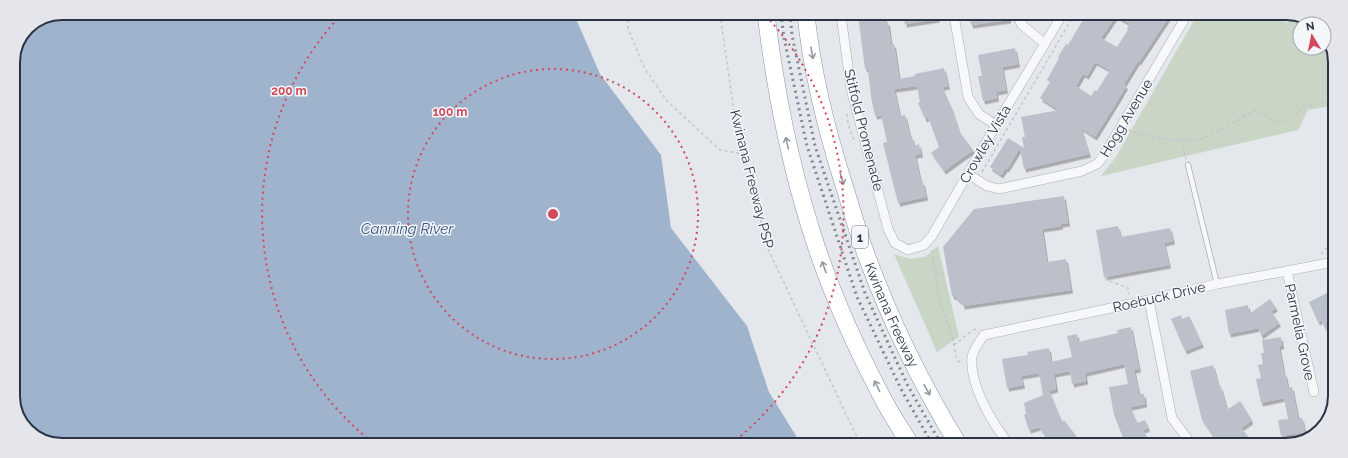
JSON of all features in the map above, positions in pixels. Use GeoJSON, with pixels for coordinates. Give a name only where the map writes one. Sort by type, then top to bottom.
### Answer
{"type":"FeatureCollection","features":[{"type":"Feature","properties":{"kind":"highway"},"geometry":{"type":"LineString","coordinates":[[767,20],[777,96],[785,134],[811,230],[836,298],[855,341],[883,398],[906,438]]}},
{"type":"Feature","properties":{"kind":"highway","name":"Kwinana Freeway"},"geometry":{"type":"LineString","coordinates":[[807,20],[819,95],[835,155],[867,256],[891,315],[921,380],[955,438]]}},
{"type":"Feature","properties":{"kind":"street","name":"Stitfold Promenade"},"geometry":{"type":"LineString","coordinates":[[842,20],[851,89],[888,229],[895,243]]}},
{"type":"Feature","properties":{"kind":"street"},"geometry":{"type":"LineString","coordinates":[[955,20],[968,97],[979,114],[996,125]]}},
{"type":"Feature","properties":{"kind":"street"},"geometry":{"type":"LineString","coordinates":[[1020,20],[1022,25],[1044,43]]}},
{"type":"Feature","properties":{"kind":"street","name":"Crowley Vista"},"geometry":{"type":"LineString","coordinates":[[895,243],[908,250],[924,245],[932,236],[1059,20]]}},
{"type":"Feature","properties":{"kind":"street","name":"Hogg Avenue"},"geometry":{"type":"LineString","coordinates":[[968,174],[987,186],[999,189],[1087,170],[1100,161],[1122,127],[1184,20]]}},
{"type":"Feature","properties":{"kind":"street","name":"Roebuck Drive"},"geometry":{"type":"LineString","coordinates":[[1005,438],[979,397],[972,371],[972,355],[984,335],[1132,304],[1217,284],[1328,263]]}},
{"type":"Feature","properties":{"kind":"street","name":"Parmelia Grove"},"geometry":{"type":"LineString","coordinates":[[1287,271],[1314,392]]}},
{"type":"Feature","properties":{"kind":"street"},"geometry":{"type":"LineString","coordinates":[[1149,300],[1172,418],[1187,438]]}},
{"type":"Feature","properties":{"kind":"lane"},"geometry":{"type":"LineString","coordinates":[[1188,165],[1217,284]]}},
{"type":"Feature","properties":{"kind":"path"},"geometry":{"type":"LineString","coordinates":[[629,20],[628,29],[645,69],[667,102],[720,150],[744,154]]}},
{"type":"Feature","properties":{"kind":"path","name":"Kwinana Freeway PSP"},"geometry":{"type":"LineString","coordinates":[[721,20],[735,118],[768,249],[858,438]]}},
{"type":"Feature","properties":{"kind":"path"},"geometry":{"type":"LineString","coordinates":[[977,180],[1071,20]]}},
{"type":"Feature","properties":{"kind":"path"},"geometry":{"type":"LineString","coordinates":[[1122,127],[1138,134],[1169,140],[1198,139],[1215,133],[1255,110],[1278,123],[1295,117],[1303,107],[1328,102]]}},
{"type":"Feature","properties":{"kind":"path"},"geometry":{"type":"LineString","coordinates":[[1181,139],[1188,165]]}},
{"type":"Feature","properties":{"kind":"path"},"geometry":{"type":"LineString","coordinates":[[935,275],[948,272]]}},
{"type":"Feature","properties":{"kind":"path"},"geometry":{"type":"LineString","coordinates":[[1107,277],[1107,280],[1128,288],[1132,304]]}},
{"type":"Feature","properties":{"kind":"green space"},"geometry":{"type":"Polygon","coordinates":[[[1194,20],[1284,20],[1285,23],[1292,21],[1292,56],[1327,56],[1328,106],[1308,110],[1298,130],[1101,176],[1116,157],[1194,20]]]}},
{"type":"Feature","properties":{"kind":"green space"},"geometry":{"type":"Polygon","coordinates":[[[938,246],[959,337],[937,352],[894,254],[910,259],[925,257],[938,246]]]}},
{"type":"Feature","properties":{"kind":"water","name":"Canning River"},"geometry":{"type":"Polygon","coordinates":[[[62,20],[577,20],[600,74],[661,155],[671,228],[747,326],[769,392],[797,438],[62,438],[43,434],[29,422],[21,407],[20,399],[20,62],[23,46],[32,32],[39,27],[46,23],[62,20]]]}},
{"type":"Feature","properties":{"kind":"building"},"geometry":{"type":"Polygon","coordinates":[[[859,20],[885,20],[885,22],[888,22],[891,45],[894,44],[899,79],[944,68],[948,86],[942,87],[959,131],[973,150],[944,171],[931,153],[939,147],[928,117],[925,119],[918,103],[920,102],[917,86],[894,89],[900,116],[905,115],[910,137],[912,137],[914,146],[919,144],[921,154],[915,155],[921,183],[923,182],[926,197],[898,203],[883,143],[887,142],[881,115],[875,116],[868,69],[865,69],[859,20]]]}},
{"type":"Feature","properties":{"kind":"building"},"geometry":{"type":"Polygon","coordinates":[[[904,20],[931,20],[905,24],[904,20]]]}},
{"type":"Feature","properties":{"kind":"building"},"geometry":{"type":"Polygon","coordinates":[[[970,20],[1009,20],[971,25],[970,20]]]}},
{"type":"Feature","properties":{"kind":"building"},"geometry":{"type":"Polygon","coordinates":[[[1083,20],[1113,20],[1101,38],[1117,47],[1128,30],[1127,29],[1130,24],[1123,20],[1167,20],[1139,62],[1138,61],[1124,84],[1126,86],[1095,137],[1081,128],[1089,154],[1024,169],[1020,148],[1007,169],[1006,168],[1001,175],[990,167],[1008,138],[1024,148],[1022,137],[1025,137],[1021,117],[1059,110],[1040,98],[1050,82],[1047,80],[1066,44],[1068,45],[1083,20]],[[1095,62],[1087,76],[1083,74],[1076,86],[1091,96],[1095,90],[1097,91],[1110,70],[1095,62]]]}},
{"type":"Feature","properties":{"kind":"building"},"geometry":{"type":"Polygon","coordinates":[[[1015,48],[1018,64],[1002,67],[1006,90],[996,92],[997,98],[983,101],[978,76],[982,76],[978,55],[1015,48]]]}},
{"type":"Feature","properties":{"kind":"building"},"geometry":{"type":"Polygon","coordinates":[[[1064,196],[1068,223],[1061,224],[1061,226],[1042,229],[1047,262],[1066,259],[1071,290],[963,306],[962,303],[952,296],[943,247],[974,209],[1064,196]]]}},
{"type":"Feature","properties":{"kind":"building"},"geometry":{"type":"Polygon","coordinates":[[[1118,226],[1121,237],[1170,228],[1173,241],[1164,243],[1169,265],[1104,277],[1096,230],[1118,226]]]}},
{"type":"Feature","properties":{"kind":"building"},"geometry":{"type":"Polygon","coordinates":[[[1328,292],[1328,334],[1321,320],[1318,322],[1309,302],[1328,292]]]}},
{"type":"Feature","properties":{"kind":"building"},"geometry":{"type":"Polygon","coordinates":[[[1270,299],[1276,308],[1271,311],[1279,323],[1261,336],[1259,328],[1229,334],[1225,310],[1248,305],[1249,314],[1270,299]]]}},
{"type":"Feature","properties":{"kind":"building"},"geometry":{"type":"Polygon","coordinates":[[[1181,315],[1182,319],[1189,316],[1202,344],[1185,351],[1171,319],[1181,315]]]}},
{"type":"Feature","properties":{"kind":"building"},"geometry":{"type":"Polygon","coordinates":[[[1131,327],[1139,369],[1134,370],[1139,394],[1144,394],[1145,404],[1130,407],[1137,423],[1145,420],[1148,428],[1143,430],[1147,438],[1123,438],[1114,415],[1109,387],[1128,384],[1124,364],[1085,373],[1086,381],[1072,384],[1070,371],[1054,374],[1056,389],[1049,391],[1062,422],[1064,420],[1078,438],[1046,438],[1039,427],[1029,430],[1024,415],[1026,414],[1024,403],[1043,395],[1039,373],[1021,376],[1023,385],[1007,388],[1002,359],[1028,355],[1027,352],[1049,348],[1051,362],[1072,357],[1067,336],[1077,334],[1078,342],[1118,333],[1117,330],[1131,327]]]}},
{"type":"Feature","properties":{"kind":"building"},"geometry":{"type":"Polygon","coordinates":[[[1281,337],[1282,346],[1279,346],[1284,374],[1285,373],[1288,388],[1292,387],[1298,418],[1302,418],[1305,432],[1281,436],[1278,420],[1288,419],[1284,398],[1261,403],[1256,379],[1261,378],[1258,365],[1263,364],[1261,353],[1264,353],[1262,340],[1281,337]]]}},
{"type":"Feature","properties":{"kind":"building"},"geometry":{"type":"Polygon","coordinates":[[[1213,365],[1227,410],[1240,401],[1250,417],[1251,421],[1241,428],[1249,438],[1214,438],[1202,420],[1190,371],[1213,365]]]}},
{"type":"Feature","properties":{"kind":"railway"},"geometry":{"type":"LineString","coordinates":[[782,20],[784,38],[807,146],[857,297],[901,389],[929,438]]}},
{"type":"Feature","properties":{"kind":"railway"},"geometry":{"type":"LineString","coordinates":[[791,20],[792,35],[815,146],[865,293],[908,386],[938,438]]}}]}
